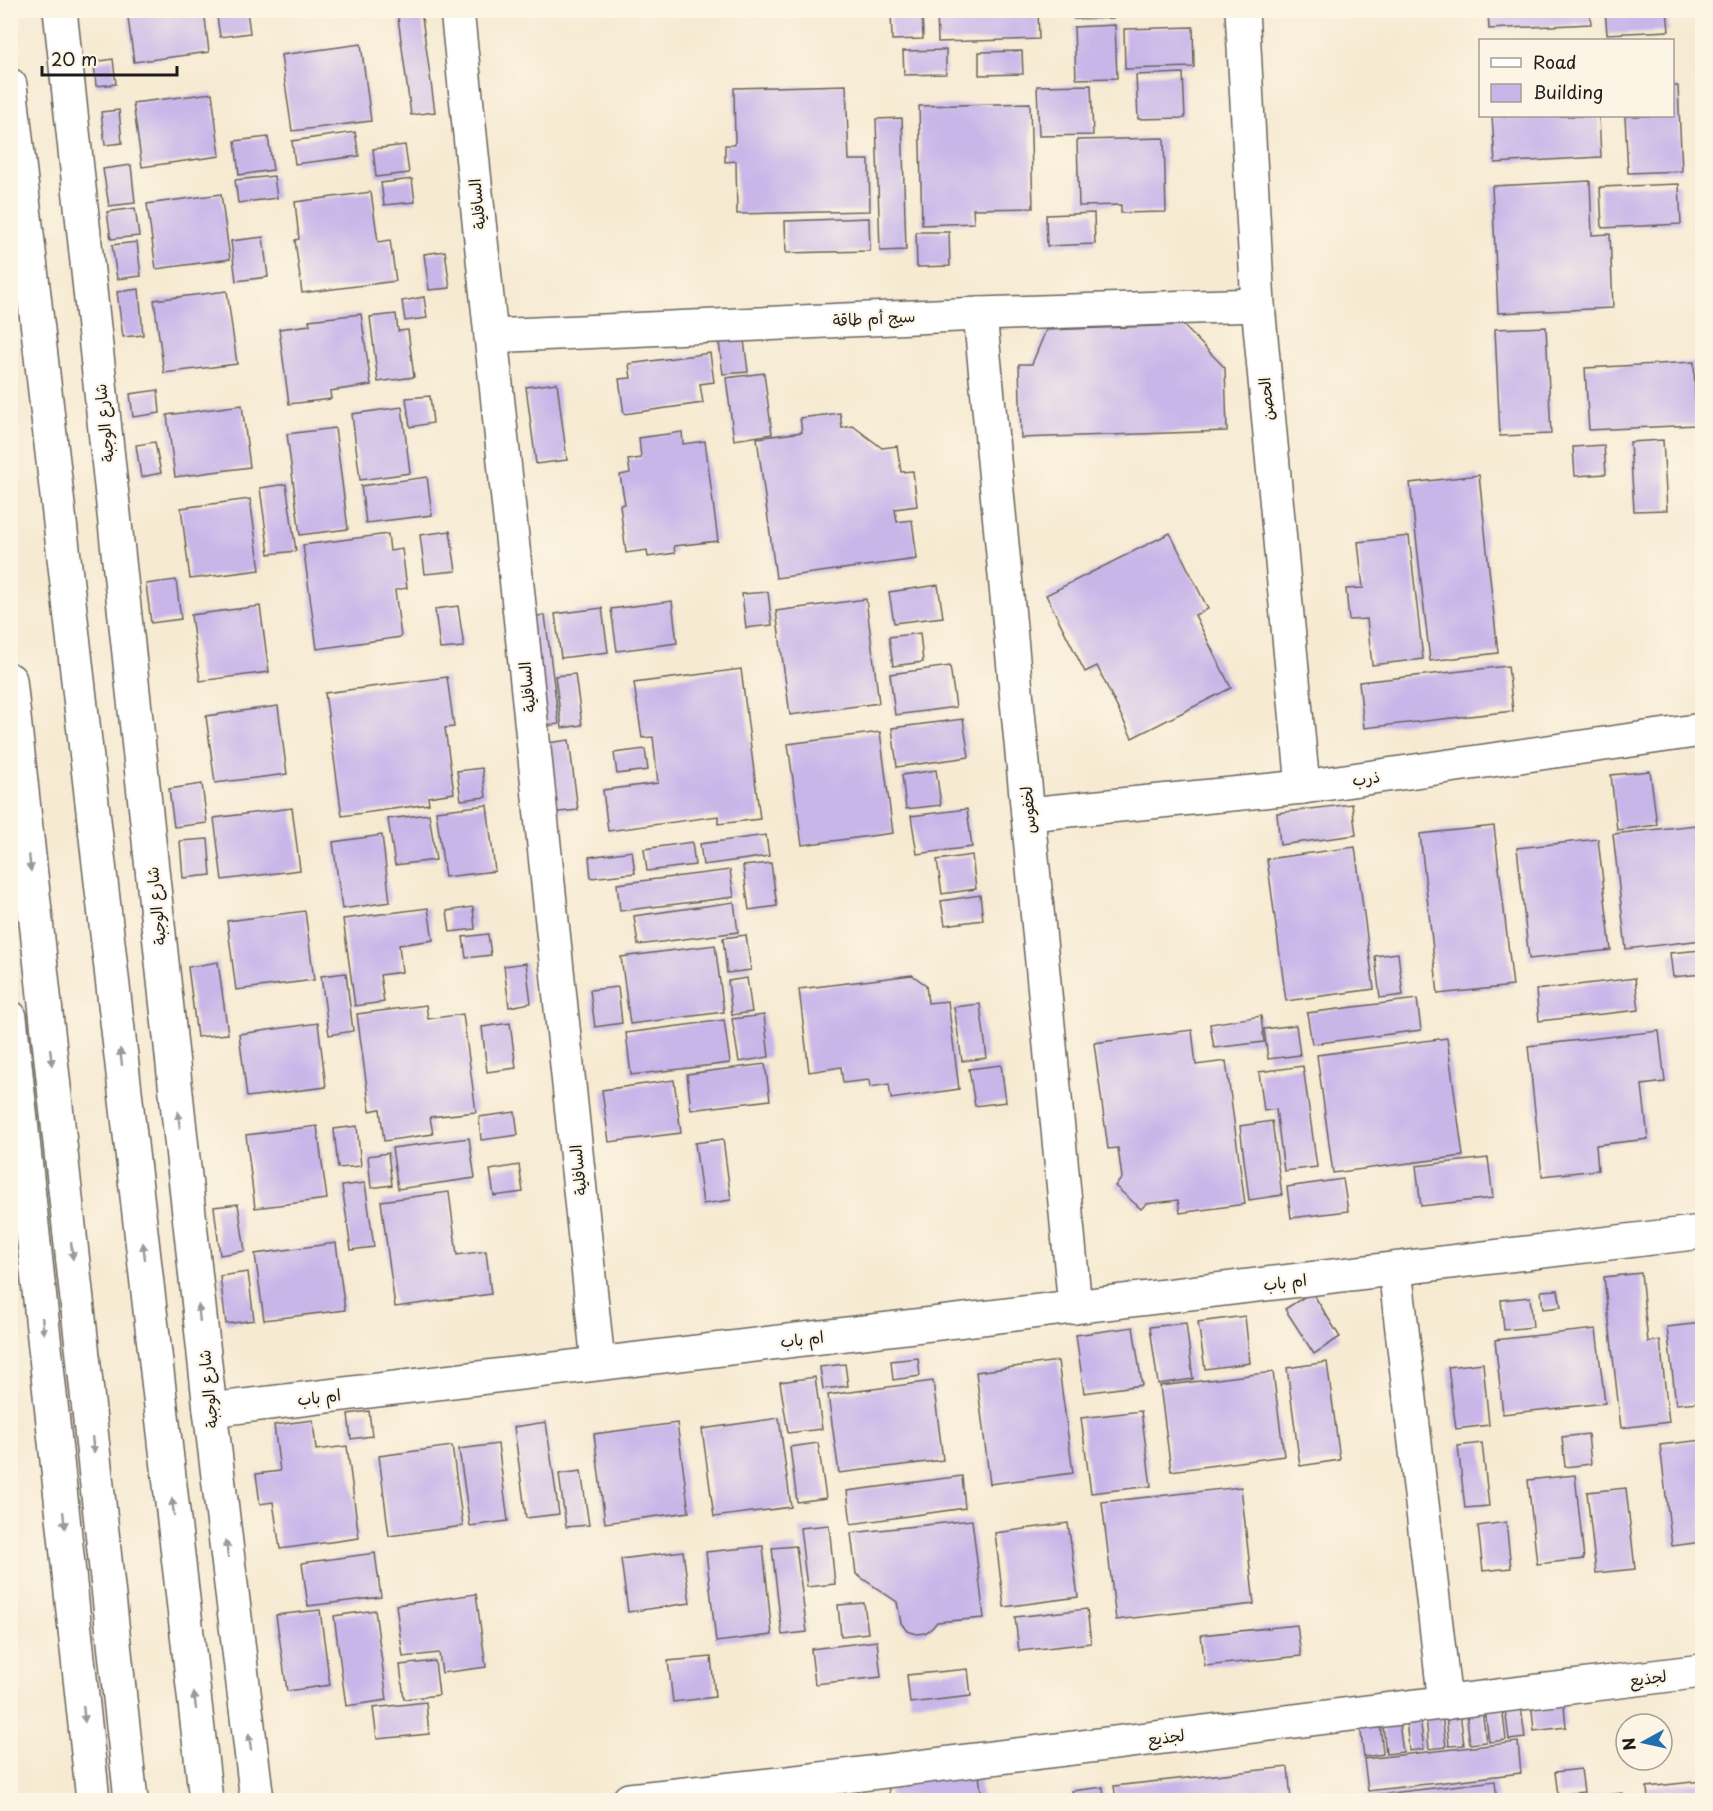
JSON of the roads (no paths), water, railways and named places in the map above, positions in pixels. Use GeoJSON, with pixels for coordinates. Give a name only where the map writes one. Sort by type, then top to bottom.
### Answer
{"type":"FeatureCollection","features":[{"type":"Feature","properties":{"kind":"street","name":"شارع الوجبة"},"geometry":{"type":"LineString","coordinates":[[60,10],[210,1410],[257,1800]]}},
{"type":"Feature","properties":{"kind":"street","name":"السافلية"},"geometry":{"type":"LineString","coordinates":[[457,10],[598,1363]]}},
{"type":"Feature","properties":{"kind":"street","name":"الحصن"},"geometry":{"type":"LineString","coordinates":[[1242,10],[1258,305],[1303,787]]}},
{"type":"Feature","properties":{"kind":"street"},"geometry":{"type":"LineString","coordinates":[[10,85],[206,1800]]}},
{"type":"Feature","properties":{"kind":"street","name":"سيج أم طاقة"},"geometry":{"type":"LineString","coordinates":[[491,336],[980,314],[1258,305]]}},
{"type":"Feature","properties":{"kind":"street","name":"لخفوس"},"geometry":{"type":"LineString","coordinates":[[980,314],[1075,1307]]}},
{"type":"Feature","properties":{"kind":"street"},"geometry":{"type":"LineString","coordinates":[[10,680],[131,1800]]}},
{"type":"Feature","properties":{"kind":"street","name":"ذرب"},"geometry":{"type":"LineString","coordinates":[[1028,814],[1303,787],[1702,730]]}},
{"type":"Feature","properties":{"kind":"street"},"geometry":{"type":"LineString","coordinates":[[10,1017],[93,1800]]}},
{"type":"Feature","properties":{"kind":"street","name":"ام باب"},"geometry":{"type":"LineString","coordinates":[[210,1410],[1702,1232]]}},
{"type":"Feature","properties":{"kind":"street"},"geometry":{"type":"LineString","coordinates":[[1395,1269],[1445,1704]]}},
{"type":"Feature","properties":{"kind":"street","name":"لجذيع"},"geometry":{"type":"LineString","coordinates":[[629,1800],[780,1792],[1702,1671]]}}]}
